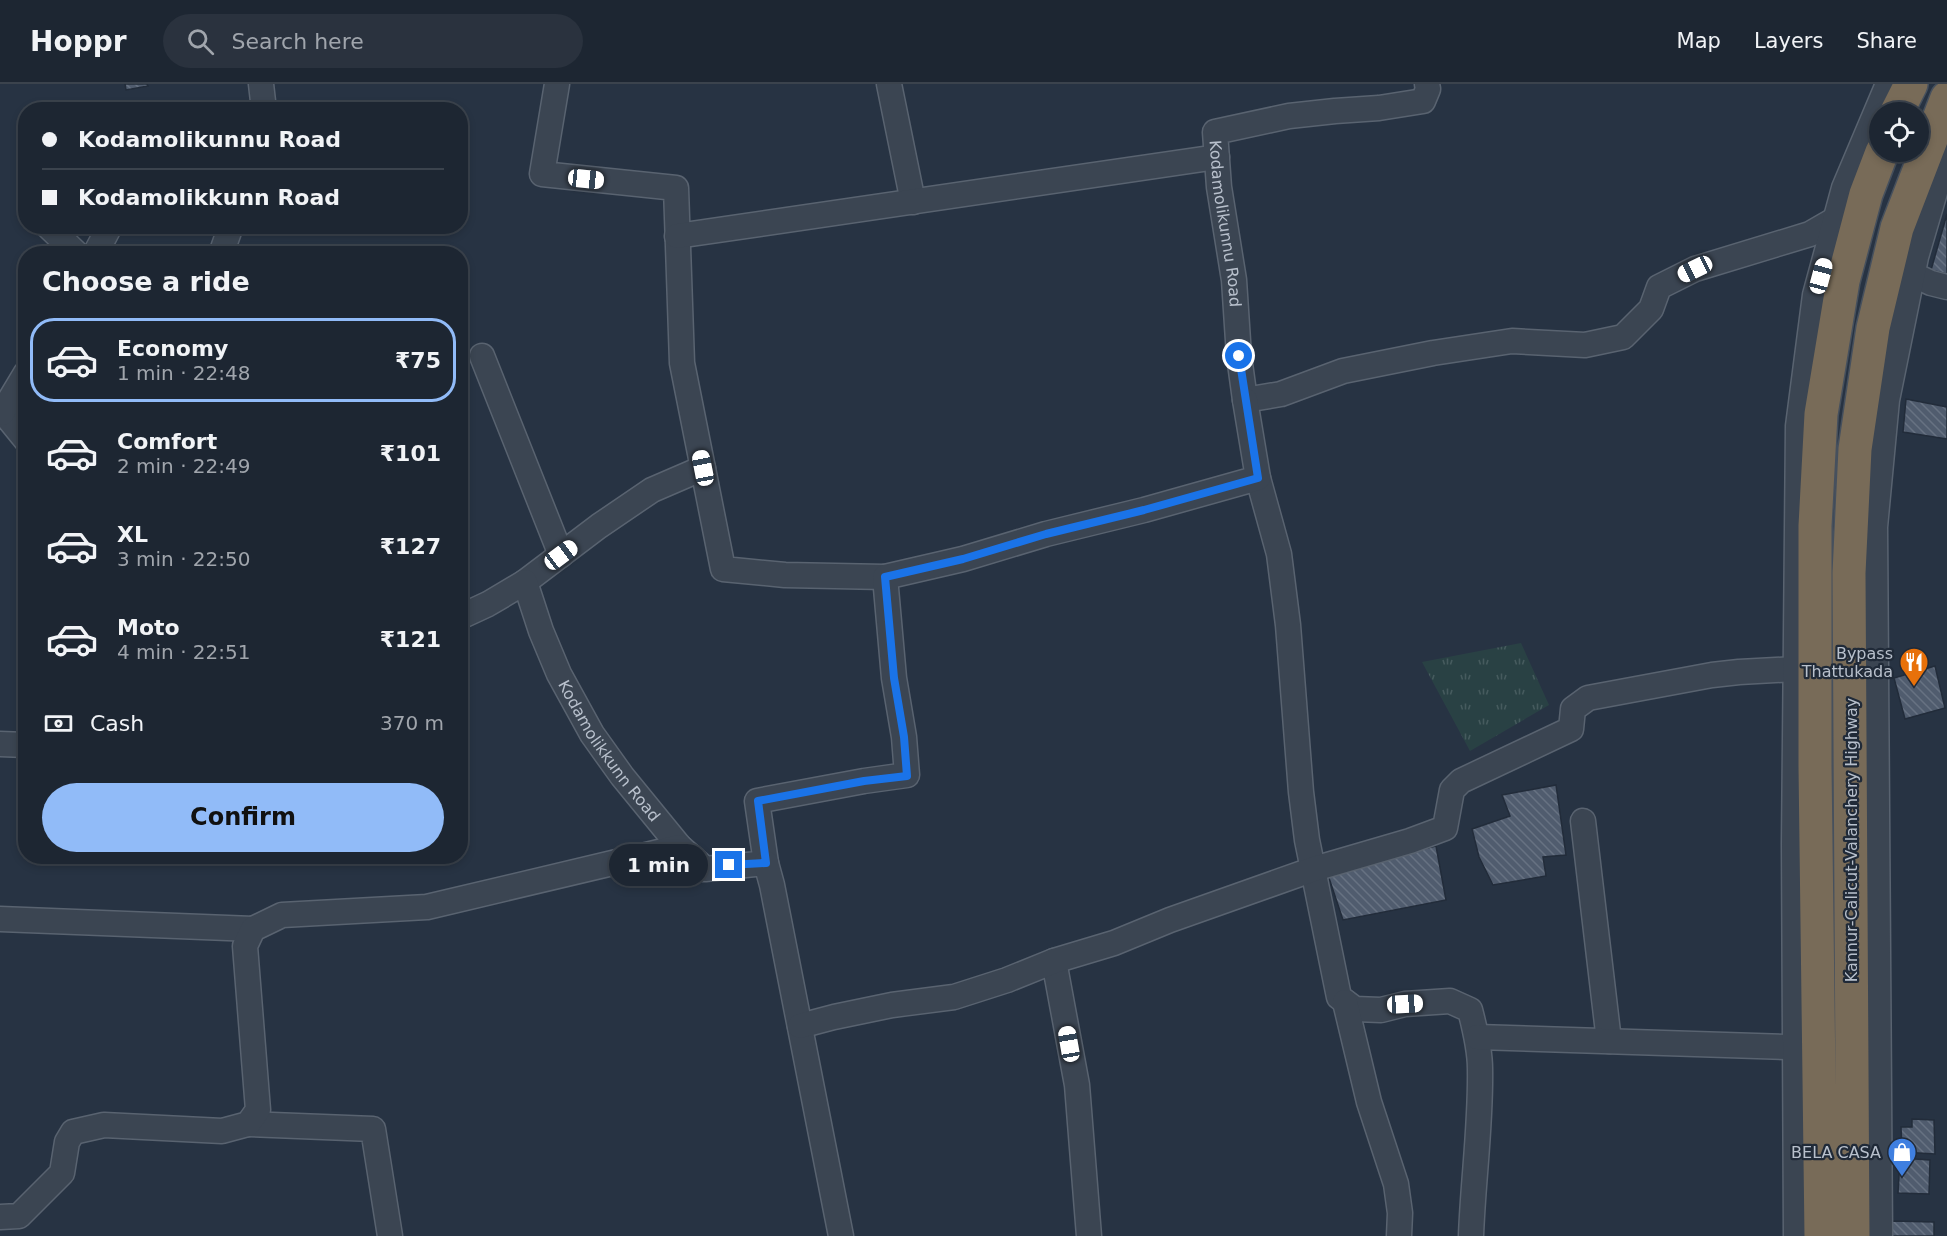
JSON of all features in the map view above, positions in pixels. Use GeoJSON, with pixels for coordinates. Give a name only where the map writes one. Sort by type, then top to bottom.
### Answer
{"type":"FeatureCollection","features":[{"type":"Feature","properties":{"kind":"highway"},"geometry":{"type":"LineString","coordinates":[[1902,102],[1911,84]]}},
{"type":"Feature","properties":{"kind":"highway","name":"Kannur-Calicut-Valanchery Highway"},"geometry":{"type":"LineString","coordinates":[[1853,1236],[1849,573],[1856,448],[1873,328],[1897,228],[1947,98]]}},
{"type":"Feature","properties":{"kind":"highway","name":"Kannur-Calicut-Valanchery Highway"},"geometry":{"type":"LineString","coordinates":[[1821,1236],[1815,526],[1821,414],[1843,281],[1866,194],[1878,162]]}},
{"type":"Feature","properties":{"kind":"street"},"geometry":{"type":"LineString","coordinates":[[261,84],[263,102]]}},
{"type":"Feature","properties":{"kind":"street"},"geometry":{"type":"LineString","coordinates":[[557,84],[542,174],[676,188],[682,363],[723,569],[785,575],[885,577],[963,559],[1046,534],[1144,510],[1258,478]]}},
{"type":"Feature","properties":{"kind":"street"},"geometry":{"type":"LineString","coordinates":[[889,84],[913,202]]}},
{"type":"Feature","properties":{"kind":"street","name":"Kodamolikunnu Road"},"geometry":{"type":"LineString","coordinates":[[1245,400],[1239,356],[1234,280],[1223,220],[1215,132],[1289,116],[1367,110],[1423,101],[1428,88],[1427,84]]}},
{"type":"Feature","properties":{"kind":"street"},"geometry":{"type":"LineString","coordinates":[[1796,1236],[1795,669],[1798,426],[1815,296],[1844,188],[1888,84]]}},
{"type":"Feature","properties":{"kind":"street"},"geometry":{"type":"LineString","coordinates":[[1880,1236],[1875,527],[1887,400],[1916,257],[1947,151]]}},
{"type":"Feature","properties":{"kind":"street"},"geometry":{"type":"LineString","coordinates":[[677,236],[1217,157]]}},
{"type":"Feature","properties":{"kind":"street"},"geometry":{"type":"LineString","coordinates":[[1471,1236],[1477,1158],[1480,1068],[1477,1037],[1470,1010],[1449,1001],[1405,1004],[1382,1010],[1355,1009],[1339,997],[1307,840],[1289,636],[1279,554],[1258,478],[1245,400],[1281,394],[1343,371],[1433,353],[1512,341],[1585,345],[1623,338],[1651,309],[1659,287],[1695,269],[1810,234],[1836,219]]}},
{"type":"Feature","properties":{"kind":"street"},"geometry":{"type":"LineString","coordinates":[[56,234],[69,246]]}},
{"type":"Feature","properties":{"kind":"street"},"geometry":{"type":"LineString","coordinates":[[1912,274],[1931,283],[1947,287]]}},
{"type":"Feature","properties":{"kind":"street"},"geometry":{"type":"LineString","coordinates":[[482,356],[561,555]]}},
{"type":"Feature","properties":{"kind":"street"},"geometry":{"type":"LineString","coordinates":[[18,385],[1,411],[18,431]]}},
{"type":"Feature","properties":{"kind":"street"},"geometry":{"type":"LineString","coordinates":[[468,613],[525,582],[599,525],[652,490],[703,468]]}},
{"type":"Feature","properties":{"kind":"street"},"geometry":{"type":"LineString","coordinates":[[841,1236],[766,863],[758,801],[864,781],[907,776],[904,737],[894,678],[885,577]]}},
{"type":"Feature","properties":{"kind":"street","name":"Kodamolikkunn Road"},"geometry":{"type":"LineString","coordinates":[[525,582],[541,631],[559,674],[592,734],[622,776],[680,846],[705,869],[766,863]]}},
{"type":"Feature","properties":{"kind":"street"},"geometry":{"type":"LineString","coordinates":[[800,1026],[892,1005],[954,997],[1007,980],[1054,961],[1114,943],[1170,920],[1314,869],[1410,841],[1444,828],[1452,790],[1461,781],[1571,729],[1574,709],[1588,698],[1712,675],[1795,669]]}},
{"type":"Feature","properties":{"kind":"street"},"geometry":{"type":"LineString","coordinates":[[0,744],[18,745]]}},
{"type":"Feature","properties":{"kind":"street"},"geometry":{"type":"LineString","coordinates":[[1583,821],[1609,1041]]}},
{"type":"Feature","properties":{"kind":"street"},"geometry":{"type":"LineString","coordinates":[[0,919],[253,929],[282,915],[428,908],[680,846]]}},
{"type":"Feature","properties":{"kind":"street"},"geometry":{"type":"LineString","coordinates":[[248,1124],[258,1110],[245,946],[253,929]]}},
{"type":"Feature","properties":{"kind":"street"},"geometry":{"type":"LineString","coordinates":[[1054,961],[1077,1085],[1089,1236]]}},
{"type":"Feature","properties":{"kind":"street"},"geometry":{"type":"LineString","coordinates":[[1345,1002],[1369,1102],[1396,1184],[1400,1236]]}},
{"type":"Feature","properties":{"kind":"street"},"geometry":{"type":"LineString","coordinates":[[1477,1037],[1786,1047]]}},
{"type":"Feature","properties":{"kind":"street"},"geometry":{"type":"LineString","coordinates":[[0,1217],[19,1216],[62,1173],[67,1142],[73,1132],[104,1125],[222,1131],[248,1124],[374,1128],[390,1236]]}},
{"type":"Feature","properties":{"kind":"green space"},"geometry":{"type":"Polygon","coordinates":[[[1521,643],[1549,705],[1470,751],[1422,662],[1521,643]]]}},
{"type":"Feature","properties":{"kind":"building"},"geometry":{"type":"Polygon","coordinates":[[[125,84],[147,84],[148,86],[126,90],[125,84]]]}},
{"type":"Feature","properties":{"kind":"building"},"geometry":{"type":"Polygon","coordinates":[[[1947,214],[1947,274],[1931,270],[1947,214]]]}},
{"type":"Feature","properties":{"kind":"building"},"geometry":{"type":"Polygon","coordinates":[[[1906,399],[1947,407],[1947,439],[1903,432],[1906,399]]]}},
{"type":"Feature","properties":{"kind":"building"},"geometry":{"type":"Polygon","coordinates":[[[1935,666],[1945,708],[1905,719],[1894,678],[1935,666]]]}},
{"type":"Feature","properties":{"kind":"building"},"geometry":{"type":"Polygon","coordinates":[[[1556,785],[1566,855],[1543,857],[1546,876],[1493,885],[1479,857],[1472,829],[1510,816],[1502,795],[1556,785]]]}},
{"type":"Feature","properties":{"kind":"building"},"geometry":{"type":"Polygon","coordinates":[[[1436,846],[1446,900],[1343,920],[1327,872],[1436,846]]]}},
{"type":"Feature","properties":{"kind":"building"},"geometry":{"type":"Polygon","coordinates":[[[1912,1119],[1934,1120],[1935,1154],[1902,1152],[1901,1127],[1912,1127],[1912,1119]]]}},
{"type":"Feature","properties":{"kind":"building"},"geometry":{"type":"Polygon","coordinates":[[[1900,1158],[1930,1160],[1929,1194],[1898,1193],[1900,1158]]]}},
{"type":"Feature","properties":{"kind":"building"},"geometry":{"type":"Polygon","coordinates":[[[1892,1221],[1934,1222],[1934,1236],[1892,1236],[1892,1221]]]}},
{"type":"Feature","properties":{"kind":"place","name":"Bypass Thattukada"},"geometry":{"type":"Point","coordinates":[1914,688]}},
{"type":"Feature","properties":{"kind":"place","name":"BELA CASA"},"geometry":{"type":"Point","coordinates":[1902,1178]}},
{"type":"Feature","properties":{"kind":"route"},"geometry":{"type":"LineString","coordinates":[[729,865],[766,863],[758,801],[864,781],[907,776],[904,737],[894,678],[885,577],[963,559],[1046,534],[1144,510],[1258,478],[1239,356]]}}]}
